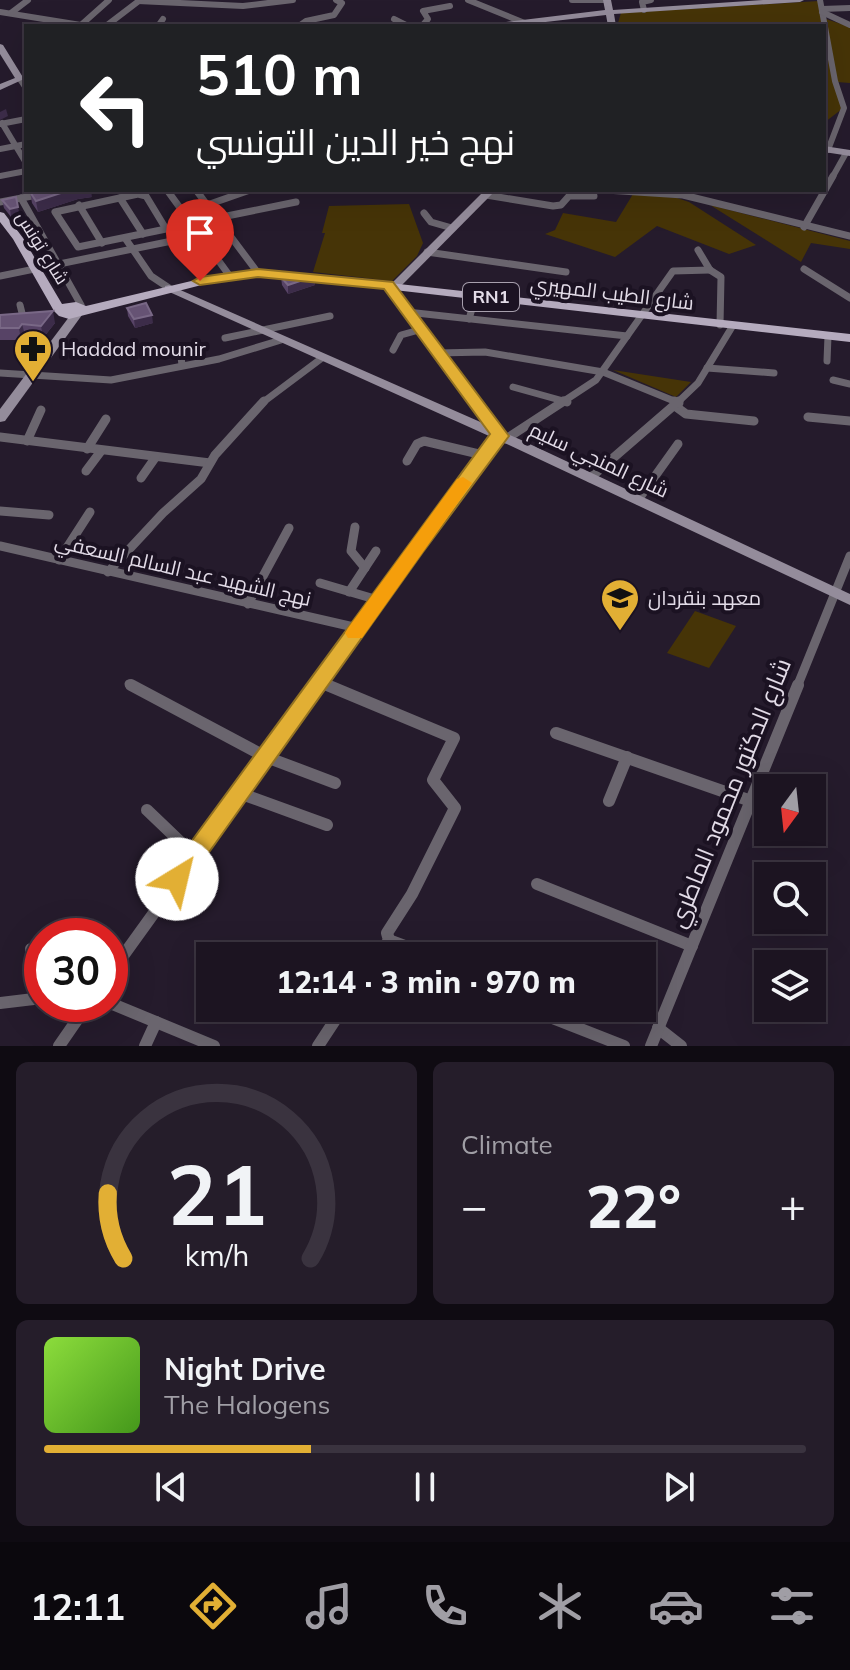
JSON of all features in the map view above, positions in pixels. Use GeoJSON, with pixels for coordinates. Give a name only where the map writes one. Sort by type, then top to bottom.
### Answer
{"type":"FeatureCollection","features":[{"type":"Feature","properties":{"kind":"main road","name":"شارع تونس"},"geometry":{"type":"LineString","coordinates":[[1,216],[18,238],[34,269],[67,309]]}},
{"type":"Feature","properties":{"kind":"main road","name":"شارع الطيب المهيري"},"geometry":{"type":"LineString","coordinates":[[67,309],[229,275],[258,273],[850,338]]}},
{"type":"Feature","properties":{"kind":"street"},"geometry":{"type":"LineString","coordinates":[[4,12],[28,0]]}},
{"type":"Feature","properties":{"kind":"street"},"geometry":{"type":"LineString","coordinates":[[82,24],[109,0]]}},
{"type":"Feature","properties":{"kind":"street"},"geometry":{"type":"LineString","coordinates":[[109,24],[139,1],[243,6],[293,0]]}},
{"type":"Feature","properties":{"kind":"street"},"geometry":{"type":"LineString","coordinates":[[302,24],[334,15],[342,3],[336,0]]}},
{"type":"Feature","properties":{"kind":"street"},"geometry":{"type":"LineString","coordinates":[[468,0],[530,24],[612,12],[796,0]]}},
{"type":"Feature","properties":{"kind":"street"},"geometry":{"type":"LineString","coordinates":[[572,0],[608,0],[612,24]]}},
{"type":"Feature","properties":{"kind":"street"},"geometry":{"type":"LineString","coordinates":[[644,10],[642,2],[651,0]]}},
{"type":"Feature","properties":{"kind":"street"},"geometry":{"type":"LineString","coordinates":[[820,0],[825,24]]}},
{"type":"Feature","properties":{"kind":"street"},"geometry":{"type":"LineString","coordinates":[[424,24],[428,19],[423,11],[450,6]]}},
{"type":"Feature","properties":{"kind":"street"},"geometry":{"type":"LineString","coordinates":[[822,11],[850,8]]}},
{"type":"Feature","properties":{"kind":"street"},"geometry":{"type":"LineString","coordinates":[[822,11],[850,25]]}},
{"type":"Feature","properties":{"kind":"street"},"geometry":{"type":"LineString","coordinates":[[4,12],[75,24]]}},
{"type":"Feature","properties":{"kind":"street"},"geometry":{"type":"LineString","coordinates":[[159,24],[163,19]]}},
{"type":"Feature","properties":{"kind":"street"},"geometry":{"type":"LineString","coordinates":[[394,19],[404,24]]}},
{"type":"Feature","properties":{"kind":"street"},"geometry":{"type":"LineString","coordinates":[[826,28],[846,113],[826,149],[848,153],[826,190]]}},
{"type":"Feature","properties":{"kind":"street"},"geometry":{"type":"LineString","coordinates":[[1,51],[24,85]]}},
{"type":"Feature","properties":{"kind":"street"},"geometry":{"type":"LineString","coordinates":[[0,87],[20,79]]}},
{"type":"Feature","properties":{"kind":"street"},"geometry":{"type":"LineString","coordinates":[[24,119],[1,123],[24,160]]}},
{"type":"Feature","properties":{"kind":"street"},"geometry":{"type":"LineString","coordinates":[[0,149],[24,144]]}},
{"type":"Feature","properties":{"kind":"street"},"geometry":{"type":"LineString","coordinates":[[0,176],[24,171]]}},
{"type":"Feature","properties":{"kind":"street"},"geometry":{"type":"LineString","coordinates":[[0,201],[44,192]]}},
{"type":"Feature","properties":{"kind":"street"},"geometry":{"type":"LineString","coordinates":[[94,192],[101,202]]}},
{"type":"Feature","properties":{"kind":"street"},"geometry":{"type":"LineString","coordinates":[[168,192],[229,275]]}},
{"type":"Feature","properties":{"kind":"street"},"geometry":{"type":"LineString","coordinates":[[197,192],[258,273]]}},
{"type":"Feature","properties":{"kind":"street"},"geometry":{"type":"LineString","coordinates":[[207,205],[244,192]]}},
{"type":"Feature","properties":{"kind":"street"},"geometry":{"type":"LineString","coordinates":[[501,437],[419,330],[391,286],[489,192],[553,206],[561,205],[572,195],[594,196]]}},
{"type":"Feature","properties":{"kind":"street"},"geometry":{"type":"LineString","coordinates":[[684,192],[804,227],[850,236]]}},
{"type":"Feature","properties":{"kind":"street"},"geometry":{"type":"LineString","coordinates":[[804,227],[825,192]]}},
{"type":"Feature","properties":{"kind":"street"},"geometry":{"type":"LineString","coordinates":[[146,196],[167,227],[76,247],[55,214],[59,209],[120,198],[146,196]]}},
{"type":"Feature","properties":{"kind":"street"},"geometry":{"type":"LineString","coordinates":[[0,418],[67,309],[60,265],[21,198]]}},
{"type":"Feature","properties":{"kind":"street"},"geometry":{"type":"LineString","coordinates":[[120,198],[143,234]]}},
{"type":"Feature","properties":{"kind":"street"},"geometry":{"type":"LineString","coordinates":[[217,218],[296,202]]}},
{"type":"Feature","properties":{"kind":"street"},"geometry":{"type":"LineString","coordinates":[[79,205],[102,243]]}},
{"type":"Feature","properties":{"kind":"street"},"geometry":{"type":"LineString","coordinates":[[424,213],[431,222],[452,228]]}},
{"type":"Feature","properties":{"kind":"street"},"geometry":{"type":"LineString","coordinates":[[0,276],[226,230]]}},
{"type":"Feature","properties":{"kind":"street"},"geometry":{"type":"LineString","coordinates":[[125,238],[151,276],[169,288]]}},
{"type":"Feature","properties":{"kind":"street"},"geometry":{"type":"LineString","coordinates":[[590,478],[677,404],[707,368],[726,326],[721,280],[710,270],[698,250]]}},
{"type":"Feature","properties":{"kind":"street"},"geometry":{"type":"LineString","coordinates":[[427,252],[566,272]]}},
{"type":"Feature","properties":{"kind":"street"},"geometry":{"type":"LineString","coordinates":[[804,269],[850,298]]}},
{"type":"Feature","properties":{"kind":"street"},"geometry":{"type":"LineString","coordinates":[[128,948],[483,455],[501,437],[567,402],[603,372],[673,271],[710,270]]}},
{"type":"Feature","properties":{"kind":"street"},"geometry":{"type":"LineString","coordinates":[[149,293],[151,276]]}},
{"type":"Feature","properties":{"kind":"street","name":"شارع المنجي سليم"},"geometry":{"type":"LineString","coordinates":[[169,288],[501,437],[850,600]]}},
{"type":"Feature","properties":{"kind":"street"},"geometry":{"type":"LineString","coordinates":[[469,319],[476,295]]}},
{"type":"Feature","properties":{"kind":"street"},"geometry":{"type":"LineString","coordinates":[[20,305],[19,318],[36,315]]}},
{"type":"Feature","properties":{"kind":"street"},"geometry":{"type":"LineString","coordinates":[[407,312],[627,336]]}},
{"type":"Feature","properties":{"kind":"street"},"geometry":{"type":"LineString","coordinates":[[225,338],[330,316]]}},
{"type":"Feature","properties":{"kind":"street"},"geometry":{"type":"LineString","coordinates":[[393,350],[401,335],[419,330]]}},
{"type":"Feature","properties":{"kind":"street"},"geometry":{"type":"LineString","coordinates":[[827,361],[828,336]]}},
{"type":"Feature","properties":{"kind":"street"},"geometry":{"type":"LineString","coordinates":[[0,373],[111,380],[219,359],[281,340]]}},
{"type":"Feature","properties":{"kind":"street"},"geometry":{"type":"LineString","coordinates":[[180,348],[182,365]]}},
{"type":"Feature","properties":{"kind":"street"},"geometry":{"type":"LineString","coordinates":[[437,353],[485,352],[603,372],[677,404],[686,414],[754,421]]}},
{"type":"Feature","properties":{"kind":"street"},"geometry":{"type":"LineString","coordinates":[[108,572],[163,513],[201,479],[210,463],[259,405],[322,358]]}},
{"type":"Feature","properties":{"kind":"street"},"geometry":{"type":"LineString","coordinates":[[707,368],[774,373]]}},
{"type":"Feature","properties":{"kind":"street"},"geometry":{"type":"LineString","coordinates":[[1,404],[27,375]]}},
{"type":"Feature","properties":{"kind":"street"},"geometry":{"type":"LineString","coordinates":[[833,380],[850,384]]}},
{"type":"Feature","properties":{"kind":"street"},"geometry":{"type":"LineString","coordinates":[[513,387],[567,402]]}},
{"type":"Feature","properties":{"kind":"street"},"geometry":{"type":"LineString","coordinates":[[27,441],[41,410]]}},
{"type":"Feature","properties":{"kind":"street"},"geometry":{"type":"LineString","coordinates":[[808,417],[850,421]]}},
{"type":"Feature","properties":{"kind":"street"},"geometry":{"type":"LineString","coordinates":[[87,449],[106,419]]}},
{"type":"Feature","properties":{"kind":"street"},"geometry":{"type":"LineString","coordinates":[[0,437],[210,463]]}},
{"type":"Feature","properties":{"kind":"street"},"geometry":{"type":"LineString","coordinates":[[407,461],[417,444],[424,441],[483,455]]}},
{"type":"Feature","properties":{"kind":"street"},"geometry":{"type":"LineString","coordinates":[[638,500],[678,444]]}},
{"type":"Feature","properties":{"kind":"street"},"geometry":{"type":"LineString","coordinates":[[86,471],[101,451]]}},
{"type":"Feature","properties":{"kind":"street"},"geometry":{"type":"LineString","coordinates":[[141,478],[155,458]]}},
{"type":"Feature","properties":{"kind":"street"},"geometry":{"type":"LineString","coordinates":[[0,508],[11,515],[49,515]]}},
{"type":"Feature","properties":{"kind":"street"},"geometry":{"type":"LineString","coordinates":[[59,560],[90,512]]}},
{"type":"Feature","properties":{"kind":"street"},"geometry":{"type":"LineString","coordinates":[[355,527],[351,551],[365,568]]}},
{"type":"Feature","properties":{"kind":"street"},"geometry":{"type":"LineString","coordinates":[[248,604],[289,528]]}},
{"type":"Feature","properties":{"kind":"street","name":"نهج الشهيد عبد السالم السعفي"},"geometry":{"type":"LineString","coordinates":[[0,546],[358,628]]}},
{"type":"Feature","properties":{"kind":"street"},"geometry":{"type":"LineString","coordinates":[[349,592],[376,551]]}},
{"type":"Feature","properties":{"kind":"street","name":"شارع الدكتور محمود الماطري"},"geometry":{"type":"LineString","coordinates":[[651,1046],[849,561]]}},
{"type":"Feature","properties":{"kind":"street"},"geometry":{"type":"LineString","coordinates":[[320,583],[378,600]]}},
{"type":"Feature","properties":{"kind":"street"},"geometry":{"type":"LineString","coordinates":[[320,682],[371,706],[454,738],[433,780],[455,808],[418,884],[387,933],[389,940],[394,942]]}},
{"type":"Feature","properties":{"kind":"street"},"geometry":{"type":"LineString","coordinates":[[129,684],[266,757],[335,783]]}},
{"type":"Feature","properties":{"kind":"street"},"geometry":{"type":"LineString","coordinates":[[556,733],[751,801]]}},
{"type":"Feature","properties":{"kind":"street"},"geometry":{"type":"LineString","coordinates":[[609,801],[627,757]]}},
{"type":"Feature","properties":{"kind":"street"},"geometry":{"type":"LineString","coordinates":[[239,793],[327,825]]}},
{"type":"Feature","properties":{"kind":"street"},"geometry":{"type":"LineString","coordinates":[[147,810],[194,855]]}},
{"type":"Feature","properties":{"kind":"street"},"geometry":{"type":"LineString","coordinates":[[537,884],[692,946]]}},
{"type":"Feature","properties":{"kind":"street"},"geometry":{"type":"LineString","coordinates":[[0,1003],[24,1000]]}},
{"type":"Feature","properties":{"kind":"street"},"geometry":{"type":"LineString","coordinates":[[128,1010],[214,1046]]}},
{"type":"Feature","properties":{"kind":"street"},"geometry":{"type":"LineString","coordinates":[[59,1046],[76,1022]]}},
{"type":"Feature","properties":{"kind":"street"},"geometry":{"type":"LineString","coordinates":[[145,1046],[156,1022]]}},
{"type":"Feature","properties":{"kind":"street"},"geometry":{"type":"LineString","coordinates":[[318,1046],[334,1022]]}},
{"type":"Feature","properties":{"kind":"street"},"geometry":{"type":"LineString","coordinates":[[563,1022],[624,1046]]}},
{"type":"Feature","properties":{"kind":"street"},"geometry":{"type":"LineString","coordinates":[[658,1028],[681,1046]]}},
{"type":"Feature","properties":{"kind":"shaded area"},"geometry":{"type":"Polygon","coordinates":[[[819,1],[823,24],[618,24],[621,13],[819,1]]]}},
{"type":"Feature","properties":{"kind":"shaded area"},"geometry":{"type":"Polygon","coordinates":[[[826,19],[850,27],[850,83],[837,82],[826,19]]]}},
{"type":"Feature","properties":{"kind":"shaded area"},"geometry":{"type":"Polygon","coordinates":[[[826,40],[842,109],[826,121],[826,40]]]}},
{"type":"Feature","properties":{"kind":"shaded area"},"geometry":{"type":"Polygon","coordinates":[[[633,194],[689,202],[756,245],[729,254],[657,226],[615,257],[545,234],[555,230],[563,213],[616,222],[633,194]]]}},
{"type":"Feature","properties":{"kind":"shaded area"},"geometry":{"type":"Polygon","coordinates":[[[409,204],[423,243],[417,256],[392,281],[313,272],[325,233],[322,233],[329,206],[409,204]]]}},
{"type":"Feature","properties":{"kind":"shaded area"},"geometry":{"type":"Polygon","coordinates":[[[710,205],[850,241],[850,249],[811,243],[801,262],[710,205]]]}},
{"type":"Feature","properties":{"kind":"shaded area"},"geometry":{"type":"Polygon","coordinates":[[[613,370],[691,382],[676,397],[613,370]]]}},
{"type":"Feature","properties":{"kind":"shaded area"},"geometry":{"type":"Polygon","coordinates":[[[695,611],[736,626],[709,668],[667,653],[695,611]]]}},
{"type":"Feature","properties":{"kind":"building"},"geometry":{"type":"Polygon","coordinates":[[[30,192],[64,192],[36,201],[30,192]]]}},
{"type":"Feature","properties":{"kind":"building"},"geometry":{"type":"Polygon","coordinates":[[[16,197],[18,207],[10,209],[2,200],[16,197]]]}},
{"type":"Feature","properties":{"kind":"building"},"geometry":{"type":"Polygon","coordinates":[[[289,273],[315,276],[288,285],[281,277],[289,273]]]}},
{"type":"Feature","properties":{"kind":"building"},"geometry":{"type":"Polygon","coordinates":[[[146,303],[152,315],[134,319],[127,308],[146,303]]]}},
{"type":"Feature","properties":{"kind":"building"},"geometry":{"type":"Polygon","coordinates":[[[53,311],[41,326],[22,324],[19,328],[0,328],[0,315],[53,311]]]}},
{"type":"Feature","properties":{"kind":"slow traffic"},"geometry":{"type":"LineString","coordinates":[[355,633],[463,483]]}},
{"type":"Feature","properties":{"kind":"place","name":"Haddad mounir"},"geometry":{"type":"Point","coordinates":[33,383]}},
{"type":"Feature","properties":{"kind":"place","name":"معهد بنقردان"},"geometry":{"type":"Point","coordinates":[620,632]}},
{"type":"Feature","properties":{"kind":"route"},"geometry":{"type":"LineString","coordinates":[[177,879],[416,547],[500,436],[388,285],[258,273],[200,281]]}}]}
